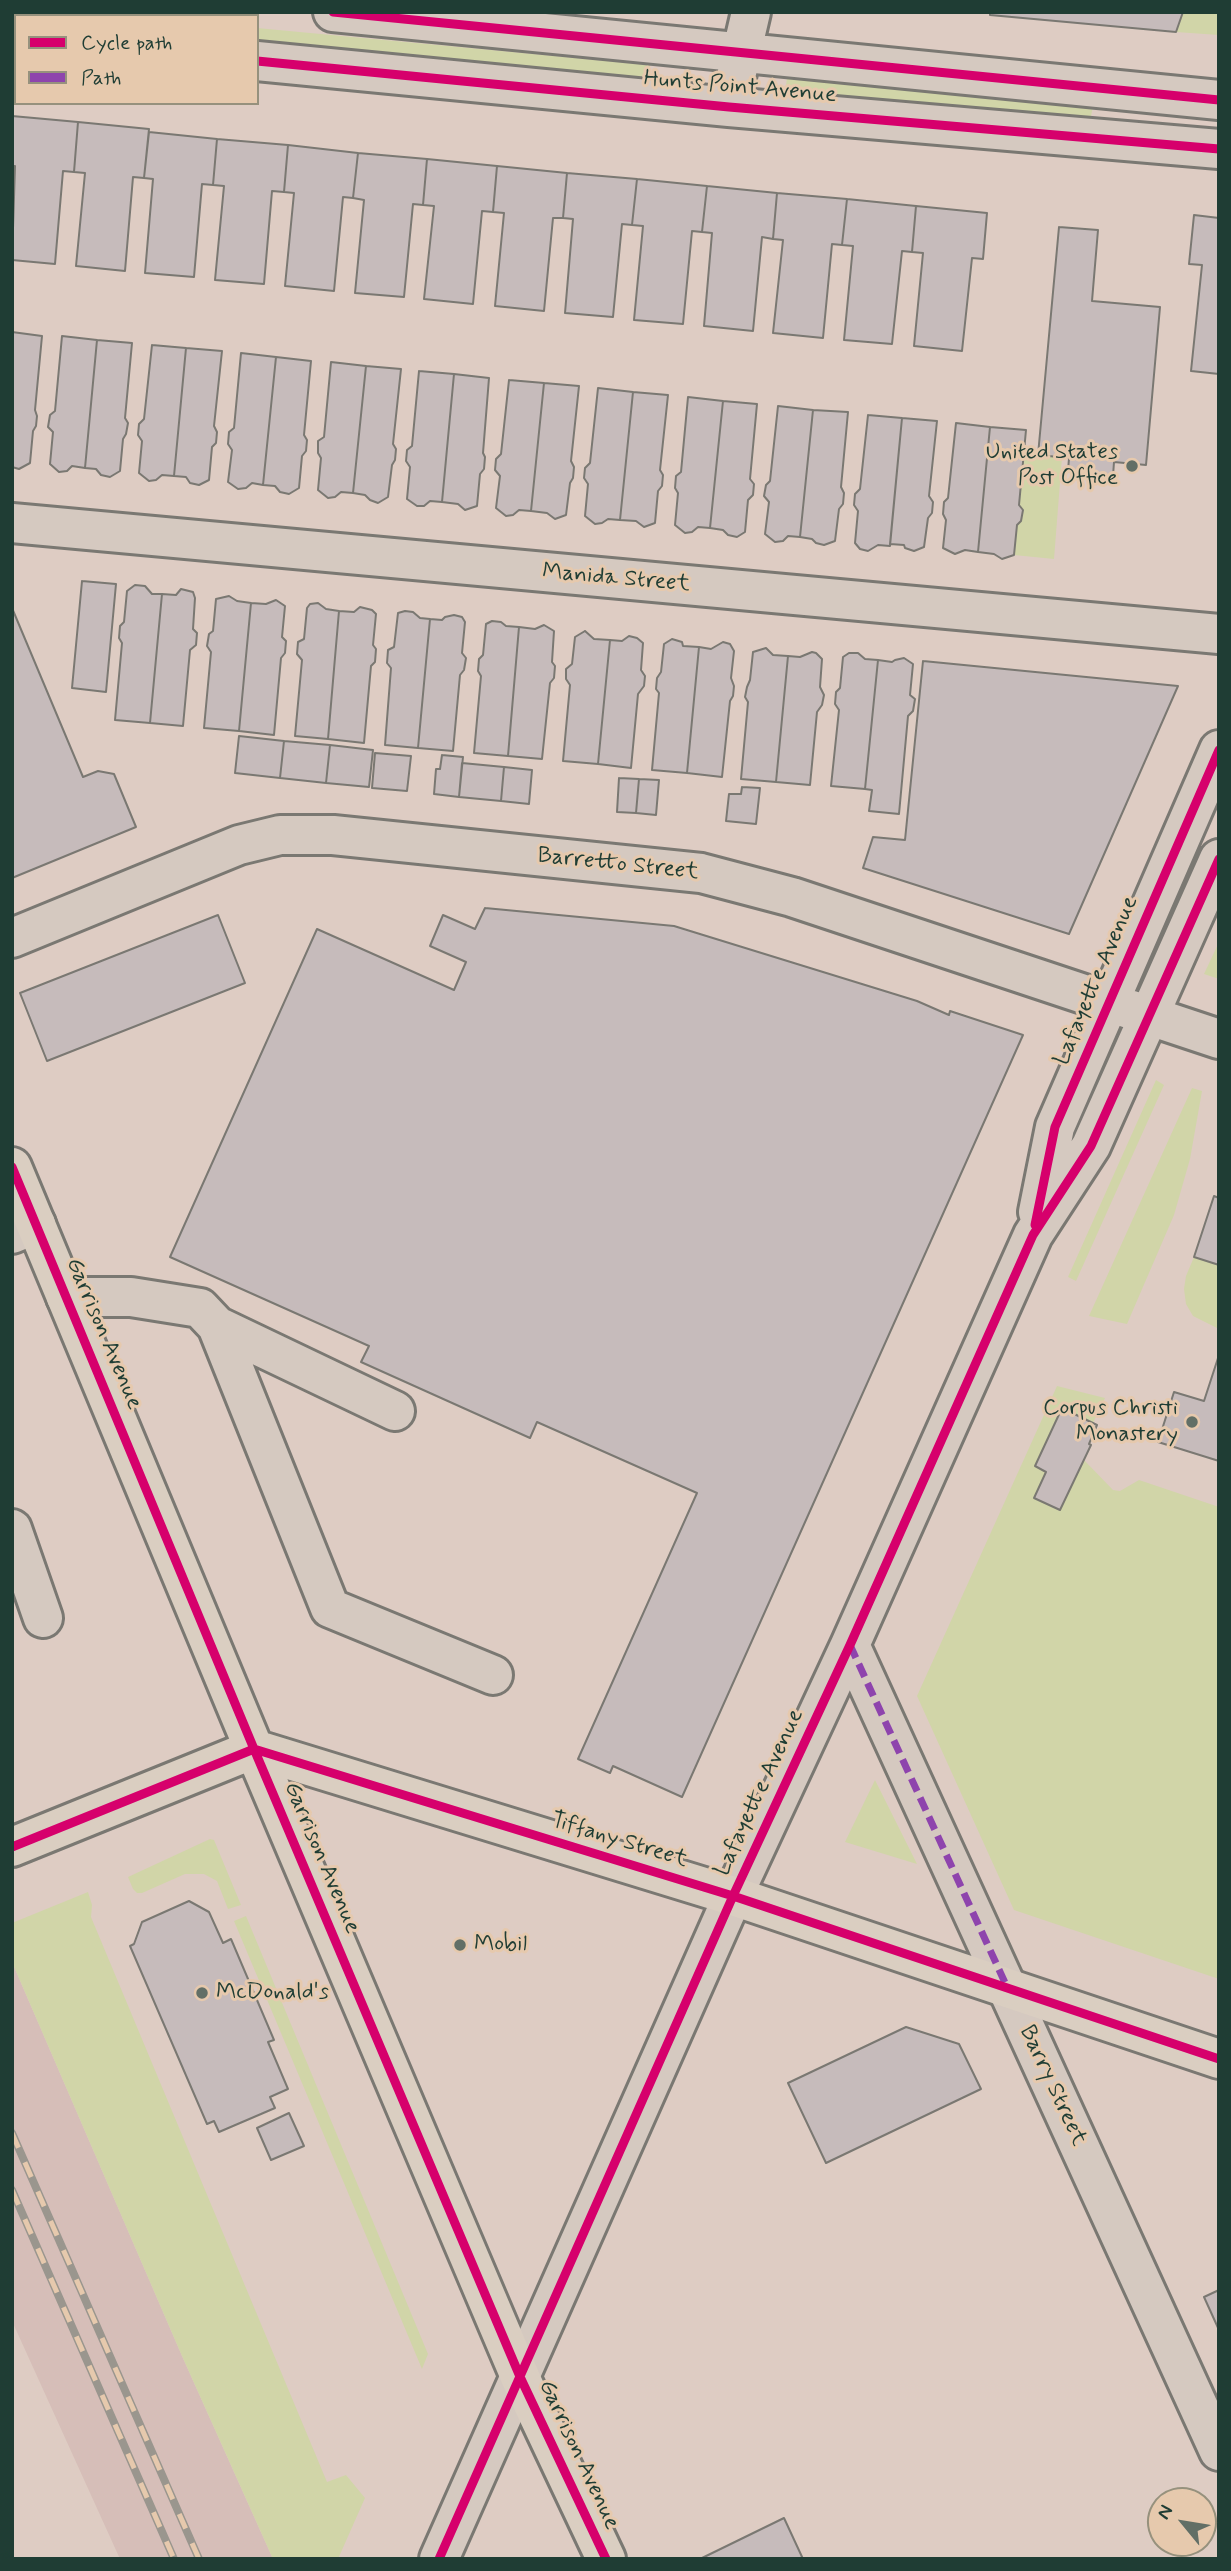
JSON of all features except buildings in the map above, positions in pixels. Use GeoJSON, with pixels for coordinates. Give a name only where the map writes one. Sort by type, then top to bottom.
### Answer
{"type":"FeatureCollection","features":[{"type":"Feature","properties":{"kind":"main road","name":"Garrison Avenue"},"geometry":{"type":"LineString","coordinates":[[12,1167],[24,1229],[66,1297],[521,2379],[606,2559]]}},
{"type":"Feature","properties":{"kind":"main road"},"geometry":{"type":"LineString","coordinates":[[12,1847],[254,1749]]}},
{"type":"Feature","properties":{"kind":"main road","name":"Tiffany Street"},"geometry":{"type":"LineString","coordinates":[[254,1749],[733,1896],[1219,2059]]}},
{"type":"Feature","properties":{"kind":"street","name":"Hunts Point Avenue"},"geometry":{"type":"LineString","coordinates":[[333,12],[1219,100]]}},
{"type":"Feature","properties":{"kind":"street"},"geometry":{"type":"LineString","coordinates":[[729,107],[751,12]]}},
{"type":"Feature","properties":{"kind":"street","name":"Hunts Point Avenue"},"geometry":{"type":"LineString","coordinates":[[259,61],[729,107],[1219,149]]}},
{"type":"Feature","properties":{"kind":"street","name":"Manida Street"},"geometry":{"type":"LineString","coordinates":[[12,523],[1219,635]]}},
{"type":"Feature","properties":{"kind":"street","name":"Lafayette Avenue"},"geometry":{"type":"LineString","coordinates":[[1033,1235],[1055,1127],[1219,750]]}},
{"type":"Feature","properties":{"kind":"street","name":"Barretto Street"},"geometry":{"type":"LineString","coordinates":[[12,938],[239,845],[279,835],[333,835],[701,873],[792,897],[1219,1040]]}},
{"type":"Feature","properties":{"kind":"street","name":"Lafayette Avenue"},"geometry":{"type":"LineString","coordinates":[[439,2559],[733,1896],[850,1645],[1033,1235],[1091,1146],[1219,859]]}},
{"type":"Feature","properties":{"kind":"street"},"geometry":{"type":"LineString","coordinates":[[66,1297],[131,1297],[200,1308],[217,1326],[395,1411]]}},
{"type":"Feature","properties":{"kind":"street"},"geometry":{"type":"LineString","coordinates":[[217,1326],[330,1608],[493,1675]]}},
{"type":"Feature","properties":{"kind":"street"},"geometry":{"type":"LineString","coordinates":[[12,1529],[43,1618]]}},
{"type":"Feature","properties":{"kind":"street","name":"Barry Street"},"geometry":{"type":"LineString","coordinates":[[850,1645],[1219,2451]]}},
{"type":"Feature","properties":{"kind":"shaded area"},"geometry":{"type":"Polygon","coordinates":[[[12,1962],[273,2559],[120,2559],[12,2321],[12,1962]]]}},
{"type":"Feature","properties":{"kind":"green space"},"geometry":{"type":"Polygon","coordinates":[[[1183,12],[1219,12],[1219,35],[1176,32],[1183,12]]]}},
{"type":"Feature","properties":{"kind":"green space"},"geometry":{"type":"Polygon","coordinates":[[[259,28],[650,65],[649,81],[259,44],[259,28]]]}},
{"type":"Feature","properties":{"kind":"green space"},"geometry":{"type":"Polygon","coordinates":[[[787,78],[1093,106],[1091,116],[1029,116],[785,93],[787,78]]]}},
{"type":"Feature","properties":{"kind":"green space"},"geometry":{"type":"Polygon","coordinates":[[[1024,453],[1062,457],[1054,559],[1014,555],[1017,525],[1021,521],[1023,510],[1019,505],[1024,453]]]}},
{"type":"Feature","properties":{"kind":"green space"},"geometry":{"type":"Polygon","coordinates":[[[1219,942],[1219,979],[1204,974],[1219,942]]]}},
{"type":"Feature","properties":{"kind":"green space"},"geometry":{"type":"Polygon","coordinates":[[[1156,1080],[1164,1085],[1076,1281],[1068,1277],[1156,1080]]]}},
{"type":"Feature","properties":{"kind":"green space"},"geometry":{"type":"Polygon","coordinates":[[[1192,1088],[1202,1091],[1190,1159],[1174,1215],[1127,1324],[1089,1316],[1192,1088]]]}},
{"type":"Feature","properties":{"kind":"green space"},"geometry":{"type":"Polygon","coordinates":[[[1194,1257],[1219,1265],[1219,1329],[1193,1316],[1186,1304],[1186,1276],[1194,1257]]]}},
{"type":"Feature","properties":{"kind":"green space"},"geometry":{"type":"Polygon","coordinates":[[[1057,1386],[1105,1398],[1093,1423],[1061,1408],[1035,1466],[1046,1472],[1034,1498],[1060,1510],[1084,1460],[1113,1490],[1120,1491],[1139,1480],[1219,1507],[1219,1979],[1014,1910],[917,1696],[1057,1386]]]}},
{"type":"Feature","properties":{"kind":"green space"},"geometry":{"type":"Polygon","coordinates":[[[875,1780],[917,1864],[845,1842],[875,1780]]]}},
{"type":"Feature","properties":{"kind":"green space"},"geometry":{"type":"Polygon","coordinates":[[[210,1839],[214,1840],[241,1905],[228,1909],[217,1881],[204,1874],[185,1874],[142,1893],[133,1889],[128,1877],[210,1839]]]}},
{"type":"Feature","properties":{"kind":"green space"},"geometry":{"type":"Polygon","coordinates":[[[88,1892],[92,1905],[91,1917],[327,2482],[346,2475],[365,2498],[338,2559],[273,2559],[12,1962],[12,1923],[88,1892]]]}},
{"type":"Feature","properties":{"kind":"green space"},"geometry":{"type":"Polygon","coordinates":[[[246,1916],[428,2354],[422,2369],[234,1921],[246,1916]]]}},
{"type":"Feature","properties":{"kind":"railway"},"geometry":{"type":"LineString","coordinates":[[12,2133],[199,2559]]}},
{"type":"Feature","properties":{"kind":"railway"},"geometry":{"type":"LineString","coordinates":[[12,2190],[174,2559]]}},
{"type":"Feature","properties":{"kind":"marked path"},"geometry":{"type":"LineString","coordinates":[[850,1645],[1007,1987]]}},
{"type":"Feature","properties":{"kind":"cycle path"},"geometry":{"type":"LineString","coordinates":[[333,12],[1219,100]]}},
{"type":"Feature","properties":{"kind":"cycle path"},"geometry":{"type":"LineString","coordinates":[[259,61],[729,107],[1219,149]]}},
{"type":"Feature","properties":{"kind":"cycle path"},"geometry":{"type":"LineString","coordinates":[[1035,1225],[1055,1127],[1219,750]]}},
{"type":"Feature","properties":{"kind":"cycle path"},"geometry":{"type":"LineString","coordinates":[[439,2559],[733,1896],[850,1645],[1033,1235],[1091,1146],[1219,859]]}},
{"type":"Feature","properties":{"kind":"cycle path"},"geometry":{"type":"LineString","coordinates":[[12,1167],[254,1749],[521,2379],[606,2559]]}},
{"type":"Feature","properties":{"kind":"cycle path"},"geometry":{"type":"LineString","coordinates":[[12,1847],[254,1749],[733,1896],[1219,2059]]}},
{"type":"Feature","properties":{"kind":"place","name":"United States Post Office"},"geometry":{"type":"Point","coordinates":[1132,466]}},
{"type":"Feature","properties":{"kind":"place","name":"Corpus Christi Monastery"},"geometry":{"type":"Point","coordinates":[1192,1422]}},
{"type":"Feature","properties":{"kind":"place","name":"Mobil"},"geometry":{"type":"Point","coordinates":[460,1945]}},
{"type":"Feature","properties":{"kind":"place","name":"McDonald's"},"geometry":{"type":"Point","coordinates":[202,1993]}}]}
